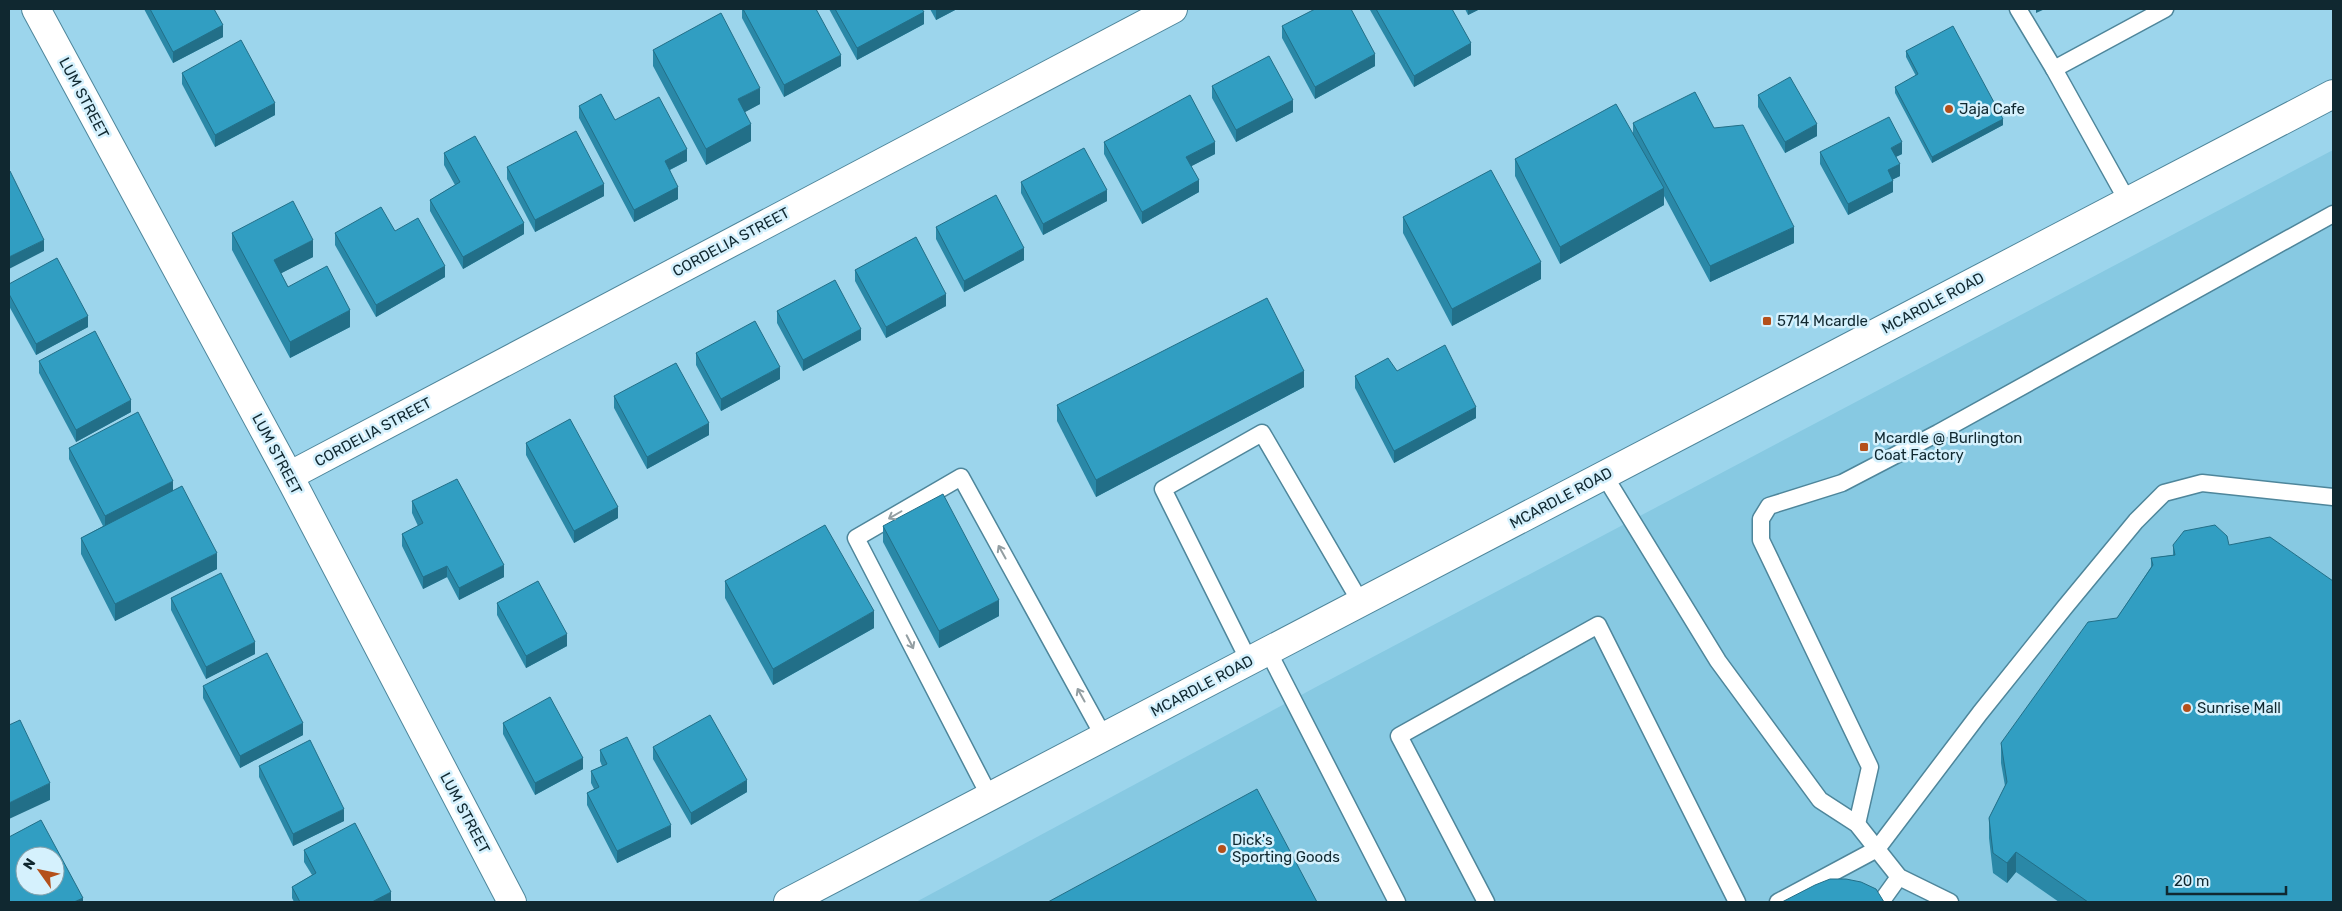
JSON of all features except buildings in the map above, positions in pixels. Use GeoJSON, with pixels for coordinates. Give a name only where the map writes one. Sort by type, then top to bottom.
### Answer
{"type":"FeatureCollection","features":[{"type":"Feature","properties":{"kind":"street","name":"LUM STREET"},"geometry":{"type":"LineString","coordinates":[[36,9],[289,476],[512,902]]}},
{"type":"Feature","properties":{"kind":"street","name":"CORDELIA STREET"},"geometry":{"type":"LineString","coordinates":[[289,476],[1173,9]]}},
{"type":"Feature","properties":{"kind":"street","name":"MCARDLE ROAD"},"geometry":{"type":"LineString","coordinates":[[805,898],[1104,737],[2333,94]]}},
{"type":"Feature","properties":{"kind":"lane"},"geometry":{"type":"LineString","coordinates":[[2018,9],[2054,69],[2128,202]]}},
{"type":"Feature","properties":{"kind":"lane"},"geometry":{"type":"LineString","coordinates":[[2054,69],[2165,9]]}},
{"type":"Feature","properties":{"kind":"lane"},"geometry":{"type":"LineString","coordinates":[[1857,824],[1870,767],[1762,540],[1761,519],[1769,506],[1842,483],[1877,465],[1987,407],[2333,214]]}},
{"type":"Feature","properties":{"kind":"lane"},"geometry":{"type":"LineString","coordinates":[[1361,603],[1262,432],[1162,488],[1397,902]]}},
{"type":"Feature","properties":{"kind":"lane"},"geometry":{"type":"LineString","coordinates":[[1604,475],[1718,661],[1820,800],[1857,824],[1899,877],[1950,902]]}},
{"type":"Feature","properties":{"kind":"lane"},"geometry":{"type":"LineString","coordinates":[[990,797],[856,538],[961,477],[1104,737]]}},
{"type":"Feature","properties":{"kind":"lane"},"geometry":{"type":"LineString","coordinates":[[1778,902],[1877,849],[1980,712],[2136,521],[2164,493],[2202,483],[2333,497]]}},
{"type":"Feature","properties":{"kind":"lane"},"geometry":{"type":"LineString","coordinates":[[1486,902],[1399,736],[1598,625],[1737,902]]}},
{"type":"Feature","properties":{"kind":"lane"},"geometry":{"type":"LineString","coordinates":[[1881,902],[1899,877]]}},
{"type":"Feature","properties":{"kind":"shaded area","name":"Sunrise Mall"},"geometry":{"type":"Polygon","coordinates":[[[2333,150],[2333,902],[916,902],[1316,687],[2333,150]]]}},
{"type":"Feature","properties":{"kind":"place","name":"Jaja Cafe"},"geometry":{"type":"Point","coordinates":[1949,109]}},
{"type":"Feature","properties":{"kind":"place","name":"5714 Mcardle"},"geometry":{"type":"Point","coordinates":[1767,321]}},
{"type":"Feature","properties":{"kind":"place","name":"Mcardle @ Burlington Coat Factory"},"geometry":{"type":"Point","coordinates":[1864,447]}},
{"type":"Feature","properties":{"kind":"place","name":"Sunrise Mall"},"geometry":{"type":"Point","coordinates":[2187,708]}},
{"type":"Feature","properties":{"kind":"place","name":"Dick's Sporting Goods"},"geometry":{"type":"Point","coordinates":[1222,849]}}]}
